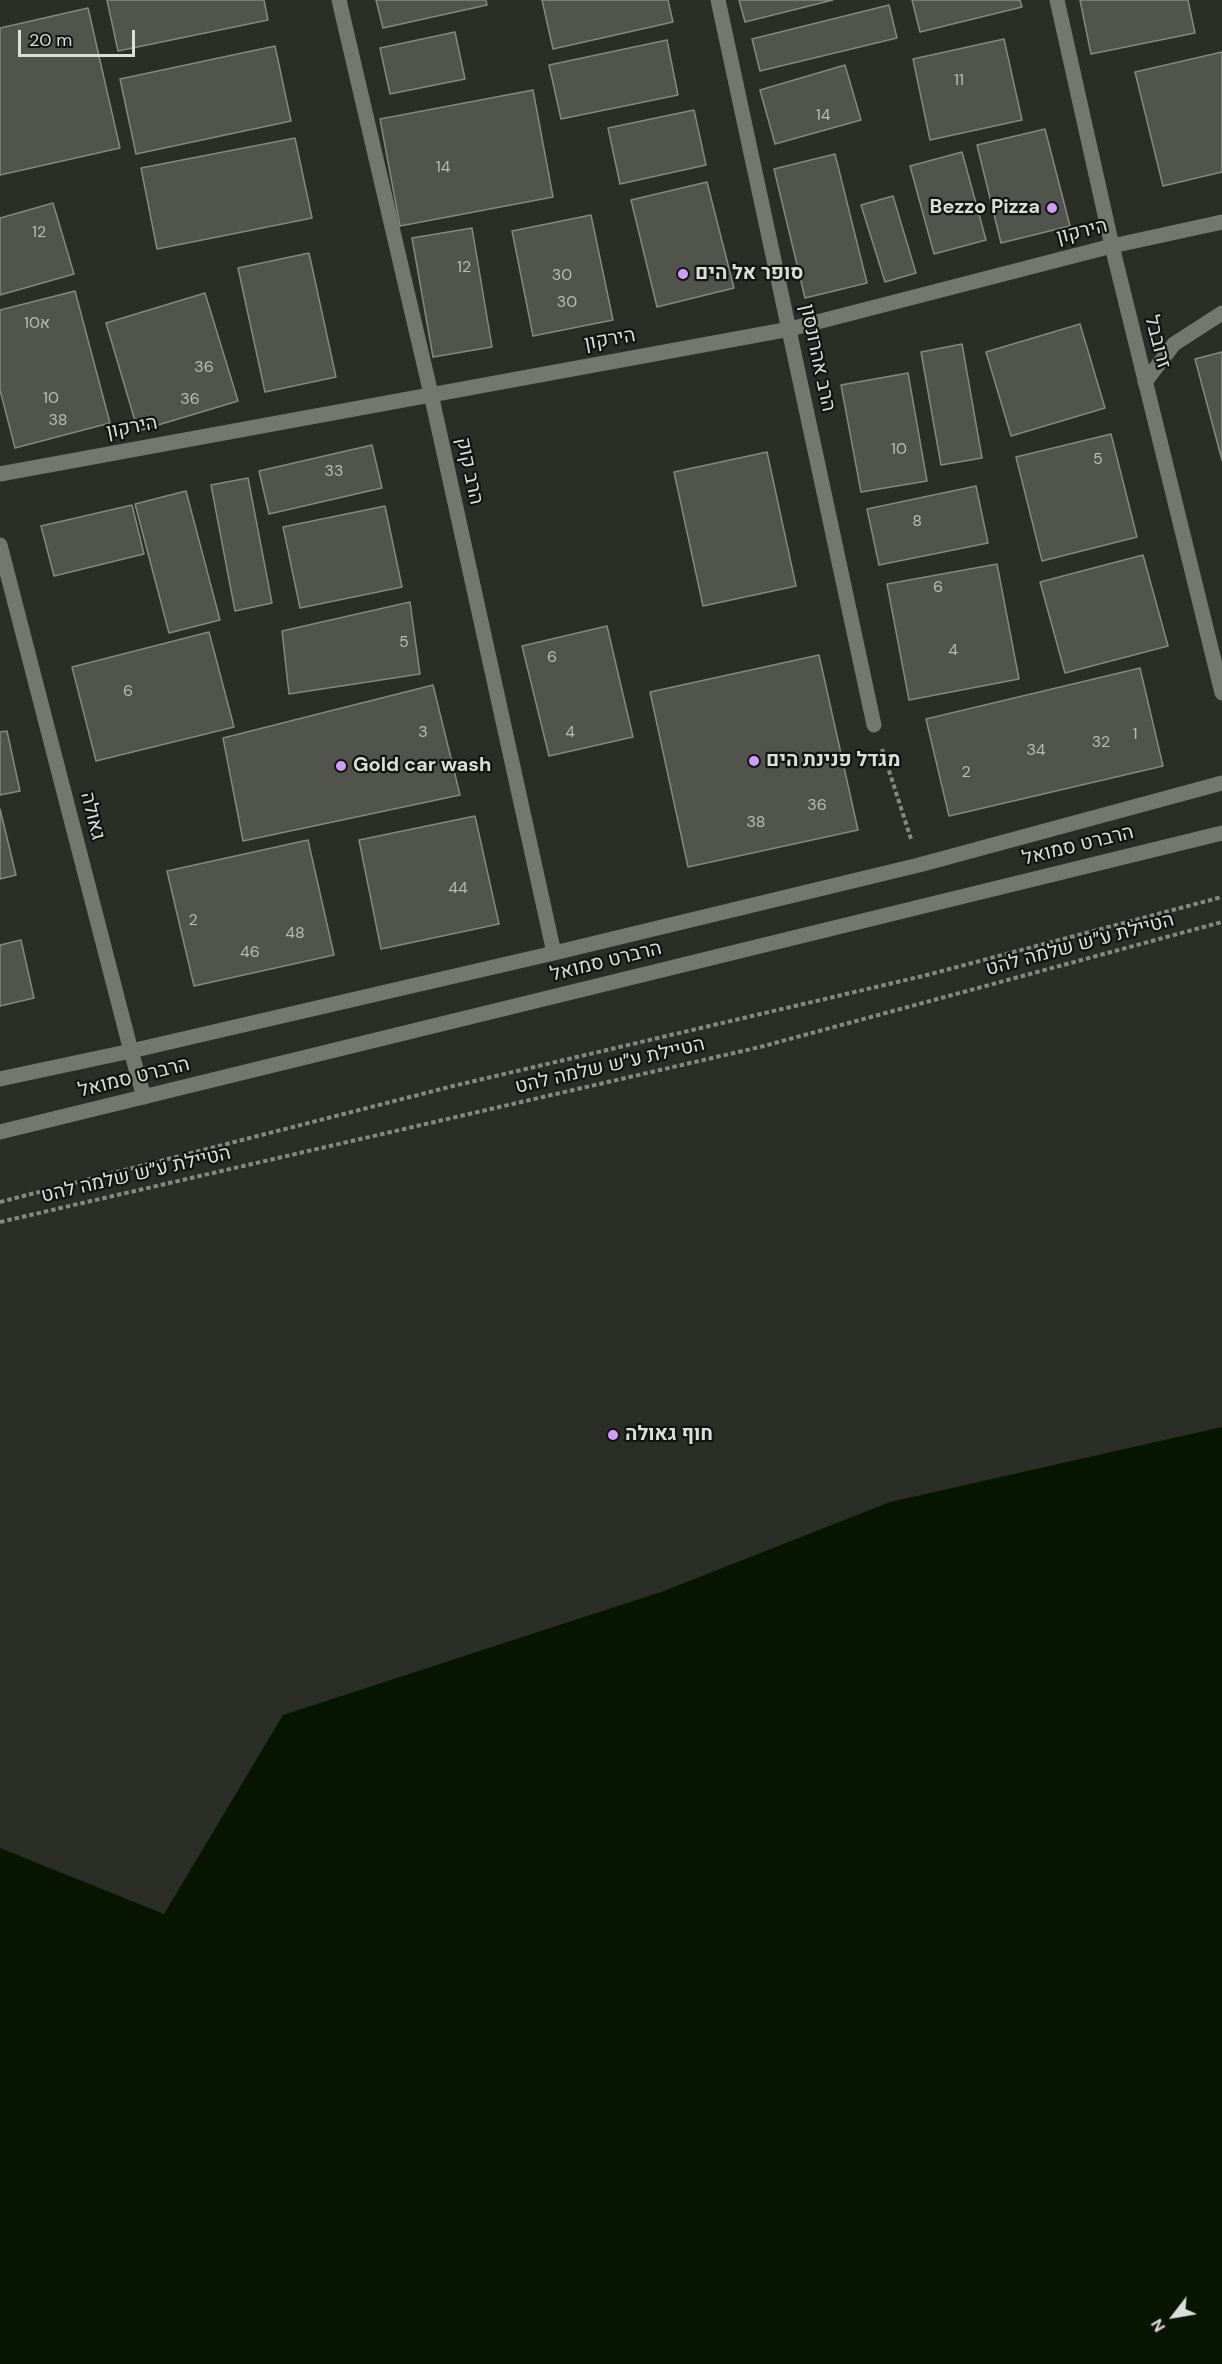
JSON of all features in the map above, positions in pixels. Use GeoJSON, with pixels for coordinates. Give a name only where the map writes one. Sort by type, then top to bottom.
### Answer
{"type":"FeatureCollection","features":[{"type":"Feature","properties":{"kind":"street","name":"הרב קוק"},"geometry":{"type":"LineString","coordinates":[[339,0],[431,394],[554,953]]}},
{"type":"Feature","properties":{"kind":"street","name":"הרב אהרונסון"},"geometry":{"type":"LineString","coordinates":[[718,0],[874,725]]}},
{"type":"Feature","properties":{"kind":"street","name":"זרובבל"},"geometry":{"type":"LineString","coordinates":[[1057,0],[1112,246],[1222,693]]}},
{"type":"Feature","properties":{"kind":"street","name":"הירקון"},"geometry":{"type":"LineString","coordinates":[[0,474],[790,329],[1112,246],[1222,222]]}},
{"type":"Feature","properties":{"kind":"street"},"geometry":{"type":"LineString","coordinates":[[1145,382],[1174,344],[1222,313]]}},
{"type":"Feature","properties":{"kind":"street","name":"גאולה"},"geometry":{"type":"LineString","coordinates":[[0,545],[130,1051],[144,1097]]}},
{"type":"Feature","properties":{"kind":"street","name":"הרברט סמואל"},"geometry":{"type":"LineString","coordinates":[[0,1079],[554,953],[920,865],[1222,783]]}},
{"type":"Feature","properties":{"kind":"street","name":"הרברט סמואל"},"geometry":{"type":"LineString","coordinates":[[0,1132],[1222,833]]}},
{"type":"Feature","properties":{"kind":"path"},"geometry":{"type":"LineString","coordinates":[[874,725],[920,865]]}},
{"type":"Feature","properties":{"kind":"path"},"geometry":{"type":"LineString","coordinates":[[0,1202],[453,1086],[923,976],[1222,897]]}},
{"type":"Feature","properties":{"kind":"path","name":"הטיילת ע״ש שלמה להט"},"geometry":{"type":"LineString","coordinates":[[0,1222],[760,1047],[1222,922]]}},
{"type":"Feature","properties":{"kind":"shaded area"},"geometry":{"type":"Polygon","coordinates":[[[1222,1427],[1222,2364],[0,2364],[0,1848],[164,1914],[283,1715],[664,1591],[890,1502],[1222,1427]]]}},
{"type":"Feature","properties":{"kind":"building"},"geometry":{"type":"Polygon","coordinates":[[[107,0],[264,0],[268,20],[118,51],[107,0]]]}},
{"type":"Feature","properties":{"kind":"building"},"geometry":{"type":"Polygon","coordinates":[[[376,0],[486,0],[487,5],[383,28],[376,0]]]}},
{"type":"Feature","properties":{"kind":"building"},"geometry":{"type":"Polygon","coordinates":[[[542,0],[668,0],[673,22],[553,49],[542,0]]]}},
{"type":"Feature","properties":{"kind":"building"},"geometry":{"type":"Polygon","coordinates":[[[739,0],[833,0],[745,22],[739,0]]]}},
{"type":"Feature","properties":{"kind":"building"},"geometry":{"type":"Polygon","coordinates":[[[912,0],[1020,0],[1022,7],[920,32],[912,0]]]}},
{"type":"Feature","properties":{"kind":"building"},"geometry":{"type":"Polygon","coordinates":[[[1080,0],[1188,0],[1195,33],[1091,54],[1080,0]]]}},
{"type":"Feature","properties":{"kind":"building"},"geometry":{"type":"Polygon","coordinates":[[[889,5],[897,38],[760,71],[752,39],[889,5]]]}},
{"type":"Feature","properties":{"kind":"building"},"geometry":{"type":"Polygon","coordinates":[[[88,8],[120,148],[0,175],[0,28],[88,8]]]}},
{"type":"Feature","properties":{"kind":"building"},"geometry":{"type":"Polygon","coordinates":[[[455,32],[465,79],[390,94],[380,48],[455,32]]]}},
{"type":"Feature","properties":{"kind":"building"},"geometry":{"type":"Polygon","coordinates":[[[1004,39],[1022,120],[930,140],[913,59],[1004,39]]]}},
{"type":"Feature","properties":{"kind":"building"},"geometry":{"type":"Polygon","coordinates":[[[667,40],[678,95],[561,119],[549,65],[667,40]]]}},
{"type":"Feature","properties":{"kind":"building"},"geometry":{"type":"Polygon","coordinates":[[[275,46],[291,121],[136,154],[120,79],[275,46]]]}},
{"type":"Feature","properties":{"kind":"building"},"geometry":{"type":"Polygon","coordinates":[[[1222,52],[1222,172],[1163,186],[1135,72],[1222,52]]]}},
{"type":"Feature","properties":{"kind":"building"},"geometry":{"type":"Polygon","coordinates":[[[845,65],[861,120],[775,144],[760,90],[845,65]]]}},
{"type":"Feature","properties":{"kind":"building"},"geometry":{"type":"Polygon","coordinates":[[[533,90],[553,197],[400,226],[380,119],[533,90]]]}},
{"type":"Feature","properties":{"kind":"building"},"geometry":{"type":"Polygon","coordinates":[[[694,110],[706,165],[620,184],[608,128],[694,110]]]}},
{"type":"Feature","properties":{"kind":"building"},"geometry":{"type":"Polygon","coordinates":[[[1045,129],[1070,226],[1001,243],[977,145],[1045,129]]]}},
{"type":"Feature","properties":{"kind":"building"},"geometry":{"type":"Polygon","coordinates":[[[295,138],[312,218],[157,249],[141,168],[295,138]]]}},
{"type":"Feature","properties":{"kind":"building"},"geometry":{"type":"Polygon","coordinates":[[[962,152],[986,240],[934,254],[910,166],[962,152]]]}},
{"type":"Feature","properties":{"kind":"building"},"geometry":{"type":"Polygon","coordinates":[[[835,154],[867,283],[805,298],[774,169],[835,154]]]}},
{"type":"Feature","properties":{"kind":"building"},"geometry":{"type":"Polygon","coordinates":[[[707,182],[734,288],[657,307],[631,200],[707,182]]]}},
{"type":"Feature","properties":{"kind":"building"},"geometry":{"type":"Polygon","coordinates":[[[893,196],[916,273],[885,282],[861,205],[893,196]]]}},
{"type":"Feature","properties":{"kind":"building"},"geometry":{"type":"Polygon","coordinates":[[[53,203],[74,274],[0,295],[0,218],[53,203]]]}},
{"type":"Feature","properties":{"kind":"building"},"geometry":{"type":"Polygon","coordinates":[[[591,215],[613,320],[533,336],[512,231],[591,215]]]}},
{"type":"Feature","properties":{"kind":"building"},"geometry":{"type":"Polygon","coordinates":[[[472,228],[492,347],[433,357],[412,238],[472,228]]]}},
{"type":"Feature","properties":{"kind":"building"},"geometry":{"type":"Polygon","coordinates":[[[309,253],[336,377],[265,392],[238,268],[309,253]]]}},
{"type":"Feature","properties":{"kind":"building"},"geometry":{"type":"Polygon","coordinates":[[[75,291],[110,423],[15,448],[0,390],[0,310],[75,291]]]}},
{"type":"Feature","properties":{"kind":"building"},"geometry":{"type":"Polygon","coordinates":[[[205,293],[238,401],[138,431],[106,323],[205,293]]]}},
{"type":"Feature","properties":{"kind":"building"},"geometry":{"type":"Polygon","coordinates":[[[1080,324],[1105,408],[1011,436],[986,352],[1080,324]]]}},
{"type":"Feature","properties":{"kind":"building"},"geometry":{"type":"Polygon","coordinates":[[[962,344],[982,458],[941,465],[921,352],[962,344]]]}},
{"type":"Feature","properties":{"kind":"building"},"geometry":{"type":"Polygon","coordinates":[[[1222,352],[1222,460],[1195,359],[1222,352]]]}},
{"type":"Feature","properties":{"kind":"building"},"geometry":{"type":"Polygon","coordinates":[[[908,373],[927,481],[861,492],[841,385],[908,373]]]}},
{"type":"Feature","properties":{"kind":"building"},"geometry":{"type":"Polygon","coordinates":[[[1111,434],[1137,537],[1042,561],[1016,457],[1111,434]]]}},
{"type":"Feature","properties":{"kind":"building"},"geometry":{"type":"Polygon","coordinates":[[[372,445],[382,488],[269,514],[259,471],[372,445]]]}},
{"type":"Feature","properties":{"kind":"building"},"geometry":{"type":"Polygon","coordinates":[[[767,452],[796,586],[703,606],[674,472],[767,452]]]}},
{"type":"Feature","properties":{"kind":"building"},"geometry":{"type":"Polygon","coordinates":[[[248,478],[272,603],[235,611],[211,485],[248,478]]]}},
{"type":"Feature","properties":{"kind":"building"},"geometry":{"type":"Polygon","coordinates":[[[976,486],[988,543],[879,565],[867,509],[976,486]]]}},
{"type":"Feature","properties":{"kind":"building"},"geometry":{"type":"Polygon","coordinates":[[[186,491],[220,620],[169,633],[135,504],[186,491]]]}},
{"type":"Feature","properties":{"kind":"building"},"geometry":{"type":"Polygon","coordinates":[[[132,505],[144,554],[54,576],[41,526],[132,505]]]}},
{"type":"Feature","properties":{"kind":"building"},"geometry":{"type":"Polygon","coordinates":[[[385,506],[402,587],[300,608],[283,527],[385,506]]]}},
{"type":"Feature","properties":{"kind":"building"},"geometry":{"type":"Polygon","coordinates":[[[1143,555],[1168,646],[1065,673],[1040,582],[1143,555]]]}},
{"type":"Feature","properties":{"kind":"building"},"geometry":{"type":"Polygon","coordinates":[[[997,564],[1019,679],[909,700],[887,584],[997,564]]]}},
{"type":"Feature","properties":{"kind":"building"},"geometry":{"type":"Polygon","coordinates":[[[410,602],[420,674],[289,694],[282,631],[410,602]]]}},
{"type":"Feature","properties":{"kind":"building"},"geometry":{"type":"Polygon","coordinates":[[[607,626],[633,737],[549,756],[522,646],[607,626]]]}},
{"type":"Feature","properties":{"kind":"building"},"geometry":{"type":"Polygon","coordinates":[[[209,632],[234,727],[96,761],[72,667],[209,632]]]}},
{"type":"Feature","properties":{"kind":"building","name":"מגדל פנינת הים"},"geometry":{"type":"Polygon","coordinates":[[[819,655],[858,830],[688,867],[650,692],[819,655]]]}},
{"type":"Feature","properties":{"kind":"building"},"geometry":{"type":"Polygon","coordinates":[[[1140,668],[1163,766],[949,816],[926,719],[1140,668]]]}},
{"type":"Feature","properties":{"kind":"building","name":"Gold car wash"},"geometry":{"type":"Polygon","coordinates":[[[433,685],[460,795],[243,841],[223,738],[433,685]]]}},
{"type":"Feature","properties":{"kind":"building"},"geometry":{"type":"Polygon","coordinates":[[[7,731],[20,791],[0,795],[0,732],[7,731]]]}},
{"type":"Feature","properties":{"kind":"building"},"geometry":{"type":"Polygon","coordinates":[[[0,809],[16,875],[0,879],[0,809]]]}},
{"type":"Feature","properties":{"kind":"building"},"geometry":{"type":"Polygon","coordinates":[[[475,816],[499,924],[381,949],[359,840],[475,816]]]}},
{"type":"Feature","properties":{"kind":"building"},"geometry":{"type":"Polygon","coordinates":[[[308,840],[334,955],[194,986],[167,871],[308,840]]]}},
{"type":"Feature","properties":{"kind":"building"},"geometry":{"type":"Polygon","coordinates":[[[21,940],[34,998],[0,1006],[0,945],[21,940]]]}},
{"type":"Feature","properties":{"kind":"place","name":"Bezzo Pizza"},"geometry":{"type":"Point","coordinates":[1052,208]}},
{"type":"Feature","properties":{"kind":"place","name":"סופר אל הים"},"geometry":{"type":"Point","coordinates":[683,274]}},
{"type":"Feature","properties":{"kind":"place","name":"מגדל פנינת הים"},"geometry":{"type":"Point","coordinates":[754,761]}},
{"type":"Feature","properties":{"kind":"place","name":"Gold car wash"},"geometry":{"type":"Point","coordinates":[341,766]}},
{"type":"Feature","properties":{"kind":"place","name":"חוף גאולה"},"geometry":{"type":"Point","coordinates":[613,1435]}}]}
